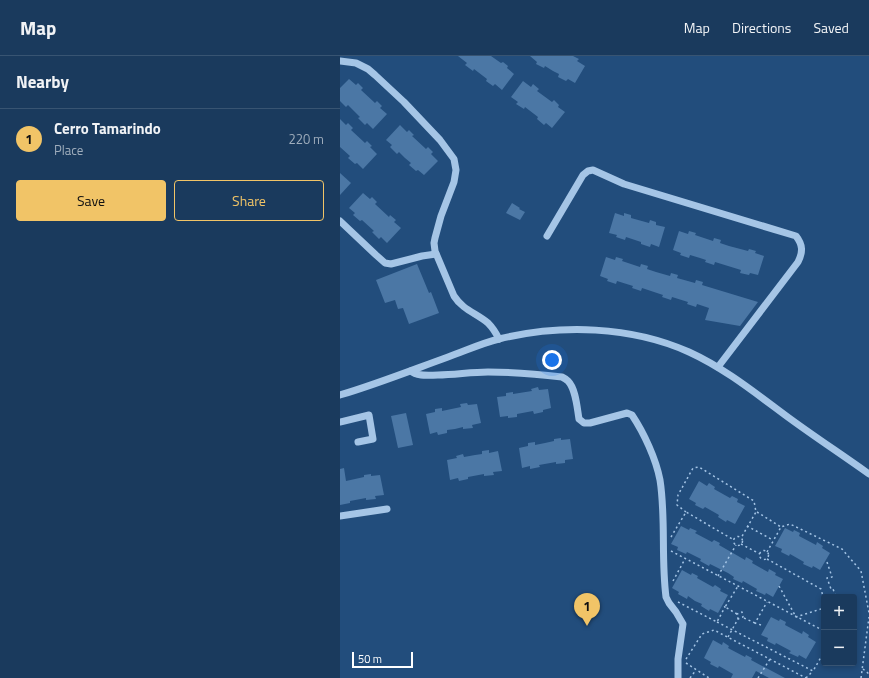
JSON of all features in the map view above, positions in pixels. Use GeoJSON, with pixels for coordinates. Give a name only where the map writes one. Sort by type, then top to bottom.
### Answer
{"type":"FeatureCollection","features":[{"type":"Feature","properties":{"kind":"street"},"geometry":{"type":"LineString","coordinates":[[340,61],[356,63],[368,69],[375,75],[404,102],[440,140],[454,159],[456,170],[454,182],[441,216],[434,247],[457,301],[488,323],[499,339]]}},
{"type":"Feature","properties":{"kind":"street"},"geometry":{"type":"LineString","coordinates":[[547,236],[583,175],[588,170],[593,170],[624,184],[796,236],[802,247],[802,255],[798,262],[718,367]]}},
{"type":"Feature","properties":{"kind":"street"},"geometry":{"type":"LineString","coordinates":[[340,221],[385,263],[391,264],[436,254]]}},
{"type":"Feature","properties":{"kind":"street"},"geometry":{"type":"LineString","coordinates":[[340,395],[499,339],[533,333],[578,330],[622,334],[658,341],[674,346],[718,367],[869,474]]}},
{"type":"Feature","properties":{"kind":"street"},"geometry":{"type":"LineString","coordinates":[[411,371],[416,374],[428,375],[508,372],[562,377],[568,381],[572,387],[579,419],[582,422],[590,423],[627,413],[632,415],[651,451],[660,479],[666,597],[683,624],[678,659],[678,678]]}},
{"type":"Feature","properties":{"kind":"street"},"geometry":{"type":"LineString","coordinates":[[340,422],[369,415],[373,439],[358,442]]}},
{"type":"Feature","properties":{"kind":"street"},"geometry":{"type":"LineString","coordinates":[[340,516],[387,509]]}},
{"type":"Feature","properties":{"kind":"path"},"geometry":{"type":"LineString","coordinates":[[736,545],[734,540],[686,512],[677,505],[678,495],[693,468],[699,467],[754,501],[756,512],[741,538],[741,544]]}},
{"type":"Feature","properties":{"kind":"path"},"geometry":{"type":"LineString","coordinates":[[669,540],[686,512]]}},
{"type":"Feature","properties":{"kind":"path"},"geometry":{"type":"LineString","coordinates":[[756,512],[781,526],[790,524],[842,549],[861,571],[869,613]]}},
{"type":"Feature","properties":{"kind":"path"},"geometry":{"type":"LineString","coordinates":[[747,526],[773,540]]}},
{"type":"Feature","properties":{"kind":"path"},"geometry":{"type":"LineString","coordinates":[[767,559],[767,552],[781,526]]}},
{"type":"Feature","properties":{"kind":"path"},"geometry":{"type":"LineString","coordinates":[[734,540],[737,537],[741,538]]}},
{"type":"Feature","properties":{"kind":"path"},"geometry":{"type":"LineString","coordinates":[[718,576],[736,545],[738,546],[741,544],[760,554],[763,560],[767,559],[821,589],[822,594]]}},
{"type":"Feature","properties":{"kind":"path"},"geometry":{"type":"LineString","coordinates":[[669,550],[822,630]]}},
{"type":"Feature","properties":{"kind":"path"},"geometry":{"type":"LineString","coordinates":[[760,554],[763,551],[767,552]]}},
{"type":"Feature","properties":{"kind":"path"},"geometry":{"type":"LineString","coordinates":[[671,584],[685,559]]}},
{"type":"Feature","properties":{"kind":"path"},"geometry":{"type":"LineString","coordinates":[[827,562],[832,577],[827,578],[834,594]]}},
{"type":"Feature","properties":{"kind":"path"},"geometry":{"type":"LineString","coordinates":[[717,622],[738,586]]}},
{"type":"Feature","properties":{"kind":"path"},"geometry":{"type":"LineString","coordinates":[[779,586],[796,616]]}},
{"type":"Feature","properties":{"kind":"path"},"geometry":{"type":"LineString","coordinates":[[676,601],[813,671]]}},
{"type":"Feature","properties":{"kind":"path"},"geometry":{"type":"LineString","coordinates":[[755,623],[767,602]]}},
{"type":"Feature","properties":{"kind":"path"},"geometry":{"type":"LineString","coordinates":[[722,604],[737,614],[742,612],[743,617],[761,625]]}},
{"type":"Feature","properties":{"kind":"path"},"geometry":{"type":"LineString","coordinates":[[796,616],[821,609]]}},
{"type":"Feature","properties":{"kind":"path"},"geometry":{"type":"LineString","coordinates":[[737,614],[738,619]]}},
{"type":"Feature","properties":{"kind":"path"},"geometry":{"type":"LineString","coordinates":[[728,637],[738,619],[743,617]]}},
{"type":"Feature","properties":{"kind":"path"},"geometry":{"type":"LineString","coordinates":[[861,678],[869,617]]}},
{"type":"Feature","properties":{"kind":"path"},"geometry":{"type":"LineString","coordinates":[[709,678],[684,662],[702,634],[714,630],[806,678],[813,671],[821,657]]}},
{"type":"Feature","properties":{"kind":"path"},"geometry":{"type":"LineString","coordinates":[[758,678],[770,660]]}},
{"type":"Feature","properties":{"kind":"path"},"geometry":{"type":"LineString","coordinates":[[863,669],[869,674]]}},
{"type":"Feature","properties":{"kind":"path"},"geometry":{"type":"LineString","coordinates":[[690,678],[696,670]]}},
{"type":"Feature","properties":{"kind":"building"},"geometry":{"type":"Polygon","coordinates":[[[458,56],[491,56],[501,63],[503,62],[514,74],[502,90],[495,84],[493,86],[486,81],[487,79],[474,69],[473,71],[465,65],[467,63],[458,56]]]}},
{"type":"Feature","properties":{"kind":"building"},"geometry":{"type":"Polygon","coordinates":[[[530,56],[573,56],[579,59],[577,61],[585,66],[575,83],[568,79],[566,81],[558,77],[559,74],[545,66],[544,68],[536,64],[537,62],[530,56]]]}},
{"type":"Feature","properties":{"kind":"building"},"geometry":{"type":"Polygon","coordinates":[[[349,79],[356,85],[358,83],[363,88],[361,90],[375,103],[377,101],[382,106],[380,108],[387,114],[373,129],[367,123],[365,125],[358,118],[360,117],[348,105],[346,107],[340,101],[340,88],[349,79]]]}},
{"type":"Feature","properties":{"kind":"building"},"geometry":{"type":"Polygon","coordinates":[[[523,81],[531,87],[533,84],[539,89],[537,91],[552,102],[554,100],[559,105],[558,107],[565,112],[552,128],[546,123],[544,125],[537,119],[538,117],[525,107],[524,109],[516,104],[518,102],[511,97],[523,81]]]}},
{"type":"Feature","properties":{"kind":"building"},"geometry":{"type":"Polygon","coordinates":[[[340,119],[346,125],[348,123],[353,128],[351,130],[365,143],[367,141],[372,146],[370,147],[377,154],[363,169],[357,163],[355,164],[348,158],[350,156],[340,147],[340,119]]]}},
{"type":"Feature","properties":{"kind":"building"},"geometry":{"type":"Polygon","coordinates":[[[400,125],[407,132],[409,130],[414,135],[412,136],[426,149],[428,147],[433,152],[431,154],[438,161],[424,175],[409,165],[411,163],[399,152],[397,154],[390,147],[392,145],[386,140],[400,125]]]}},
{"type":"Feature","properties":{"kind":"building"},"geometry":{"type":"Polygon","coordinates":[[[340,173],[351,183],[340,195],[340,173]]]}},
{"type":"Feature","properties":{"kind":"building"},"geometry":{"type":"Polygon","coordinates":[[[363,193],[370,199],[372,197],[377,202],[375,204],[389,217],[390,215],[396,220],[394,222],[401,228],[387,243],[381,237],[379,239],[372,232],[374,231],[362,220],[360,221],[353,215],[355,213],[349,208],[363,193]]]}},
{"type":"Feature","properties":{"kind":"building"},"geometry":{"type":"Polygon","coordinates":[[[512,203],[525,212],[520,220],[506,213],[512,203]]]}},
{"type":"Feature","properties":{"kind":"building"},"geometry":{"type":"Polygon","coordinates":[[[615,213],[624,216],[624,213],[631,215],[631,218],[649,223],[650,220],[656,222],[656,225],[665,227],[659,247],[651,244],[650,247],[626,237],[625,240],[616,237],[617,235],[609,233],[615,213]]]}},
{"type":"Feature","properties":{"kind":"building"},"geometry":{"type":"Polygon","coordinates":[[[679,231],[688,234],[689,231],[696,233],[695,235],[713,241],[714,238],[721,240],[720,243],[729,246],[748,251],[749,249],[756,251],[755,253],[764,256],[758,275],[740,273],[741,270],[715,262],[714,265],[705,262],[706,260],[690,255],[689,258],[680,255],[681,253],[673,250],[679,231]]]}},
{"type":"Feature","properties":{"kind":"building"},"geometry":{"type":"Polygon","coordinates":[[[606,257],[615,260],[616,257],[623,259],[622,261],[640,267],[641,264],[648,266],[647,269],[670,276],[671,273],[678,275],[677,278],[695,283],[696,280],[703,282],[702,285],[758,302],[740,326],[705,320],[709,308],[697,304],[696,307],[687,304],[688,302],[672,297],[671,300],[662,297],[663,295],[642,288],[641,291],[632,288],[633,286],[617,281],[616,284],[607,281],[608,279],[600,276],[606,257]]]}},
{"type":"Feature","properties":{"kind":"building"},"geometry":{"type":"Polygon","coordinates":[[[417,264],[429,293],[431,292],[439,313],[409,324],[403,308],[398,309],[395,300],[385,303],[376,280],[417,264]]]}},
{"type":"Feature","properties":{"kind":"building"},"geometry":{"type":"Polygon","coordinates":[[[538,387],[539,390],[548,389],[551,408],[534,414],[533,411],[517,414],[517,417],[500,417],[497,397],[506,396],[506,393],[513,392],[513,394],[532,391],[531,389],[538,387]]]}},
{"type":"Feature","properties":{"kind":"building"},"geometry":{"type":"Polygon","coordinates":[[[467,403],[468,405],[477,404],[481,423],[472,425],[473,428],[463,429],[463,427],[447,430],[447,433],[438,435],[437,432],[430,434],[426,414],[435,412],[435,409],[442,408],[442,411],[461,407],[460,404],[467,403]]]}},
{"type":"Feature","properties":{"kind":"building"},"geometry":{"type":"Polygon","coordinates":[[[406,413],[413,445],[398,448],[391,416],[406,413]]]}},
{"type":"Feature","properties":{"kind":"building"},"geometry":{"type":"Polygon","coordinates":[[[561,438],[561,440],[570,439],[573,459],[565,460],[565,463],[556,464],[556,462],[539,465],[540,467],[530,469],[530,466],[522,468],[519,448],[528,446],[528,443],[535,442],[535,445],[561,438]]]}},
{"type":"Feature","properties":{"kind":"building"},"geometry":{"type":"Polygon","coordinates":[[[489,450],[489,453],[498,451],[502,471],[493,472],[494,475],[484,476],[484,474],[468,477],[468,479],[459,481],[458,478],[450,480],[447,460],[457,458],[456,456],[463,454],[464,457],[482,454],[482,451],[489,450]]]}},
{"type":"Feature","properties":{"kind":"building"},"geometry":{"type":"Polygon","coordinates":[[[344,468],[346,481],[364,477],[364,475],[380,475],[384,495],[375,496],[376,499],[366,500],[366,498],[350,501],[350,503],[340,505],[340,469],[344,468]]]}},
{"type":"Feature","properties":{"kind":"building"},"geometry":{"type":"Polygon","coordinates":[[[699,481],[707,486],[709,483],[715,487],[714,489],[730,498],[732,496],[738,499],[737,502],[745,506],[735,524],[727,520],[726,522],[718,517],[719,515],[705,507],[703,509],[695,505],[696,503],[689,499],[699,481]]]}},
{"type":"Feature","properties":{"kind":"building"},"geometry":{"type":"Polygon","coordinates":[[[681,526],[689,530],[690,528],[697,531],[695,533],[712,542],[714,540],[720,543],[719,545],[745,560],[746,557],[753,561],[752,563],[768,572],[769,569],[776,573],[775,575],[783,579],[773,597],[766,593],[765,595],[756,591],[757,589],[743,581],[742,583],[733,579],[734,577],[728,573],[710,564],[709,566],[700,561],[701,559],[687,552],[686,554],[677,550],[678,547],[671,544],[681,526]]]}},
{"type":"Feature","properties":{"kind":"building"},"geometry":{"type":"Polygon","coordinates":[[[785,528],[793,532],[794,530],[800,533],[799,536],[816,545],[817,542],[823,546],[822,548],[830,553],[820,570],[813,566],[812,568],[803,564],[804,562],[790,554],[789,556],[781,552],[782,549],[775,546],[785,528]]]}},
{"type":"Feature","properties":{"kind":"building"},"geometry":{"type":"Polygon","coordinates":[[[682,570],[691,575],[692,573],[698,576],[697,578],[713,587],[715,585],[721,589],[720,591],[728,595],[718,613],[710,609],[709,611],[701,606],[702,604],[688,596],[687,599],[678,594],[679,592],[672,588],[682,570]]]}},
{"type":"Feature","properties":{"kind":"building"},"geometry":{"type":"Polygon","coordinates":[[[771,617],[779,621],[780,619],[786,622],[785,625],[802,634],[803,631],[809,635],[808,637],[816,642],[806,659],[799,655],[798,657],[789,653],[791,651],[776,643],[775,645],[767,641],[768,638],[761,635],[771,617]]]}},
{"type":"Feature","properties":{"kind":"building"},"geometry":{"type":"Polygon","coordinates":[[[713,640],[722,645],[723,642],[729,646],[728,648],[745,657],[746,655],[752,658],[751,660],[785,678],[769,678],[756,671],[752,678],[731,678],[733,674],[719,666],[718,668],[710,664],[711,662],[704,658],[713,640]]]}},
{"type":"Feature","properties":{"kind":"place","name":"Cerro Tamarindo"},"geometry":{"type":"Point","coordinates":[587,626]}}]}
